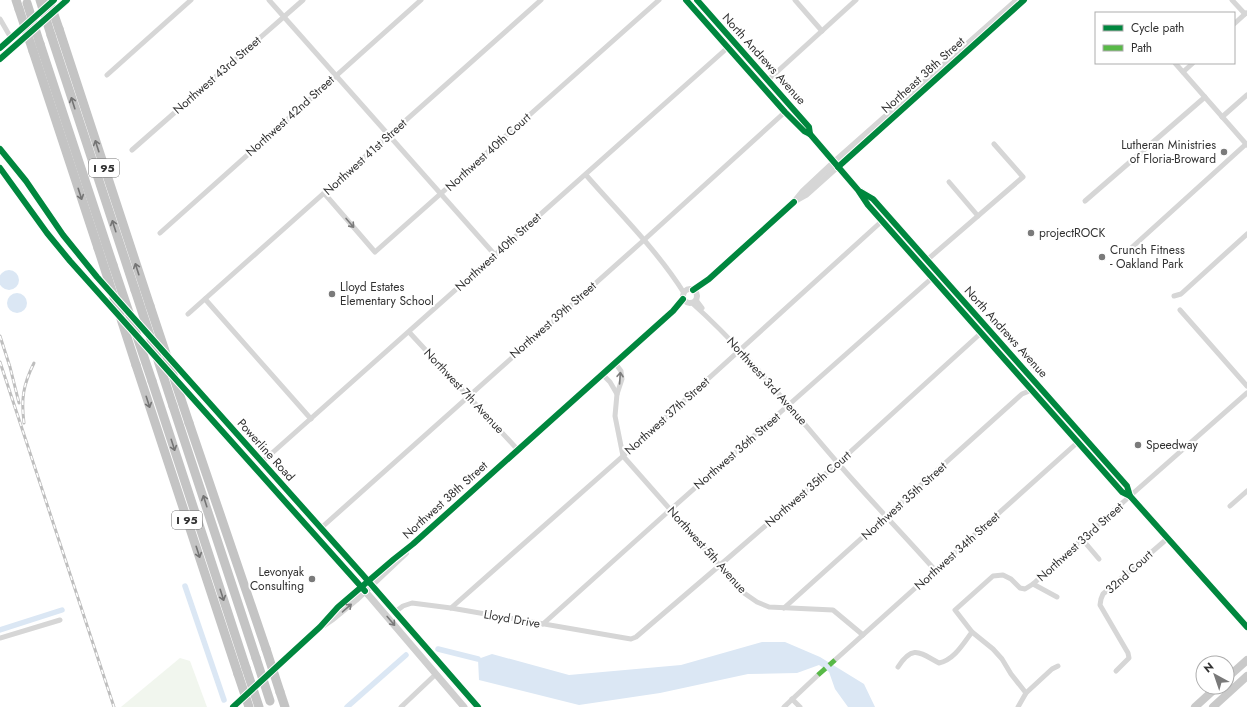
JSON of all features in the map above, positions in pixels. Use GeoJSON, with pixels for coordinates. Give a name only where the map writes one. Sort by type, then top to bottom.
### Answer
{"type":"FeatureCollection","features":[{"type":"Feature","properties":{"kind":"highway","name":"I 95"},"geometry":{"type":"LineString","coordinates":[[16,0],[249,707]]}},
{"type":"Feature","properties":{"kind":"highway"},"geometry":{"type":"LineString","coordinates":[[40,0],[271,704]]}},
{"type":"Feature","properties":{"kind":"highway","name":"I 95"},"geometry":{"type":"LineString","coordinates":[[50,0],[58,29],[188,422],[285,707]]}},
{"type":"Feature","properties":{"kind":"highway"},"geometry":{"type":"LineString","coordinates":[[26,1],[259,707]]}},
{"type":"Feature","properties":{"kind":"main road"},"geometry":{"type":"LineString","coordinates":[[0,48],[54,0]]}},
{"type":"Feature","properties":{"kind":"main road"},"geometry":{"type":"LineString","coordinates":[[0,59],[67,0]]}},
{"type":"Feature","properties":{"kind":"main road","name":"North Andrews Avenue"},"geometry":{"type":"LineString","coordinates":[[686,0],[785,112],[804,131],[810,134],[858,190],[868,205],[1122,492],[1130,496],[1247,627]]}},
{"type":"Feature","properties":{"kind":"main road","name":"North Andrews Avenue"},"geometry":{"type":"LineString","coordinates":[[697,0],[809,127],[810,134]]}},
{"type":"Feature","properties":{"kind":"main road","name":"Powerline Road"},"geometry":{"type":"LineString","coordinates":[[0,149],[26,181],[63,235],[97,277],[370,583],[478,707]]}},
{"type":"Feature","properties":{"kind":"main road","name":"Powerline Road"},"geometry":{"type":"LineString","coordinates":[[0,168],[47,233],[70,261],[363,589],[464,707]]}},
{"type":"Feature","properties":{"kind":"main road","name":"North Andrews Avenue"},"geometry":{"type":"LineString","coordinates":[[858,190],[873,199],[944,278],[1127,486],[1130,496]]}},
{"type":"Feature","properties":{"kind":"main road"},"geometry":{"type":"LineString","coordinates":[[914,257],[920,260],[927,260]]}},
{"type":"Feature","properties":{"kind":"main road"},"geometry":{"type":"LineString","coordinates":[[70,261],[81,265],[97,277]]}},
{"type":"Feature","properties":{"kind":"main road"},"geometry":{"type":"LineString","coordinates":[[932,278],[944,278]]}},
{"type":"Feature","properties":{"kind":"main road"},"geometry":{"type":"LineString","coordinates":[[241,452],[255,461],[262,462]]}},
{"type":"Feature","properties":{"kind":"main road"},"geometry":{"type":"LineString","coordinates":[[263,477],[269,477],[282,485]]}},
{"type":"Feature","properties":{"kind":"main road"},"geometry":{"type":"LineString","coordinates":[[1235,671],[1247,660]]}},
{"type":"Feature","properties":{"kind":"main road"},"geometry":{"type":"LineString","coordinates":[[1213,707],[1247,676]]}},
{"type":"Feature","properties":{"kind":"main road"},"geometry":{"type":"LineString","coordinates":[[1195,707],[1208,695]]}},
{"type":"Feature","properties":{"kind":"street"},"geometry":{"type":"LineString","coordinates":[[107,75],[191,0]]}},
{"type":"Feature","properties":{"kind":"street"},"geometry":{"type":"LineString","coordinates":[[269,0],[494,255]]}},
{"type":"Feature","properties":{"kind":"street","name":"Northwest 43rd Street"},"geometry":{"type":"LineString","coordinates":[[132,150],[303,0]]}},
{"type":"Feature","properties":{"kind":"street","name":"Northwest 42nd Street"},"geometry":{"type":"LineString","coordinates":[[160,233],[421,0]]}},
{"type":"Feature","properties":{"kind":"street","name":"Northwest 41st Street"},"geometry":{"type":"LineString","coordinates":[[188,314],[541,0]]}},
{"type":"Feature","properties":{"kind":"street","name":"Northwest 40th Court"},"geometry":{"type":"LineString","coordinates":[[324,193],[375,252],[659,0]]}},
{"type":"Feature","properties":{"kind":"street"},"geometry":{"type":"LineString","coordinates":[[795,0],[822,31]]}},
{"type":"Feature","properties":{"kind":"street"},"geometry":{"type":"LineString","coordinates":[[768,80],[856,0]]}},
{"type":"Feature","properties":{"kind":"street","name":"Northeast 38th Street"},"geometry":{"type":"LineString","coordinates":[[836,164],[1017,0]]}},
{"type":"Feature","properties":{"kind":"street","name":"Northeast 38th Street"},"geometry":{"type":"LineString","coordinates":[[836,164],[1024,0]]}},
{"type":"Feature","properties":{"kind":"street"},"geometry":{"type":"LineString","coordinates":[[1232,0],[1246,13],[1235,23]]}},
{"type":"Feature","properties":{"kind":"street"},"geometry":{"type":"LineString","coordinates":[[0,19],[11,38]]}},
{"type":"Feature","properties":{"kind":"street","name":"Northwest 40th Street"},"geometry":{"type":"LineString","coordinates":[[262,462],[734,42]]}},
{"type":"Feature","properties":{"kind":"street"},"geometry":{"type":"LineString","coordinates":[[1129,250],[1247,144],[1176,64]]}},
{"type":"Feature","properties":{"kind":"street"},"geometry":{"type":"LineString","coordinates":[[1183,72],[1191,64]]}},
{"type":"Feature","properties":{"kind":"street"},"geometry":{"type":"LineString","coordinates":[[1222,117],[1247,95]]}},
{"type":"Feature","properties":{"kind":"street"},"geometry":{"type":"LineString","coordinates":[[1085,200],[1205,97]]}},
{"type":"Feature","properties":{"kind":"street","name":"Northwest 39th Street"},"geometry":{"type":"LineString","coordinates":[[321,528],[785,112]]}},
{"type":"Feature","properties":{"kind":"street"},"geometry":{"type":"LineString","coordinates":[[927,260],[1024,177],[994,144]]}},
{"type":"Feature","properties":{"kind":"street","name":"Northwest 38th Street"},"geometry":{"type":"LineString","coordinates":[[232,707],[320,628],[335,610],[401,559],[413,544],[709,279],[794,202],[803,191],[836,164]]}},
{"type":"Feature","properties":{"kind":"street","name":"Northwest 3rd Avenue"},"geometry":{"type":"LineString","coordinates":[[586,175],[644,240],[690,296],[790,405],[838,463],[935,570]]}},
{"type":"Feature","properties":{"kind":"street"},"geometry":{"type":"LineString","coordinates":[[949,182],[978,216]]}},
{"type":"Feature","properties":{"kind":"street","name":"Northwest 37th Street"},"geometry":{"type":"LineString","coordinates":[[451,608],[740,351],[882,221]]}},
{"type":"Feature","properties":{"kind":"street"},"geometry":{"type":"LineString","coordinates":[[1174,296],[1181,294],[1247,234]]}},
{"type":"Feature","properties":{"kind":"street","name":"Northwest 36th Street"},"geometry":{"type":"LineString","coordinates":[[543,624],[932,278]]}},
{"type":"Feature","properties":{"kind":"street"},"geometry":{"type":"LineString","coordinates":[[205,299],[311,419]]}},
{"type":"Feature","properties":{"kind":"street"},"geometry":{"type":"LineString","coordinates":[[1180,310],[1247,386]]}},
{"type":"Feature","properties":{"kind":"street","name":"Northwest 7th Avenue"},"geometry":{"type":"LineString","coordinates":[[409,332],[518,450]]}},
{"type":"Feature","properties":{"kind":"street","name":"Northwest 35th Court"},"geometry":{"type":"LineString","coordinates":[[631,639],[636,637],[720,566],[838,463],[981,333]]}},
{"type":"Feature","properties":{"kind":"street","name":"Northwest 5th Avenue"},"geometry":{"type":"LineString","coordinates":[[615,363],[621,371],[622,379],[617,394],[614,416],[623,456],[744,593],[757,602],[769,607],[833,610],[863,635]]}},
{"type":"Feature","properties":{"kind":"street"},"geometry":{"type":"LineString","coordinates":[[602,374],[610,382],[617,394]]}},
{"type":"Feature","properties":{"kind":"street","name":"Northwest 35th Street"},"geometry":{"type":"LineString","coordinates":[[1022,394],[1026,384],[1032,379]]}},
{"type":"Feature","properties":{"kind":"street","name":"Northwest 35th Street"},"geometry":{"type":"LineString","coordinates":[[784,608],[1022,394],[1032,391],[1038,385]]}},
{"type":"Feature","properties":{"kind":"street","name":"Northwest 33rd Street"},"geometry":{"type":"LineString","coordinates":[[972,632],[955,610],[993,576],[1003,575],[1011,579],[1020,588],[1026,589],[1034,584],[1082,539],[1247,393]]}},
{"type":"Feature","properties":{"kind":"street","name":"Northwest 34th Street"},"geometry":{"type":"LineString","coordinates":[[835,660],[1078,442]]}},
{"type":"Feature","properties":{"kind":"street"},"geometry":{"type":"LineString","coordinates":[[1230,506],[1247,491]]}},
{"type":"Feature","properties":{"kind":"street","name":"32nd Court"},"geometry":{"type":"LineString","coordinates":[[1116,671],[1129,658],[1128,653],[1100,605],[1101,599],[1103,594],[1168,538]]}},
{"type":"Feature","properties":{"kind":"street"},"geometry":{"type":"LineString","coordinates":[[1082,539],[1099,559]]}},
{"type":"Feature","properties":{"kind":"street"},"geometry":{"type":"LineString","coordinates":[[1034,584],[1057,598]]}},
{"type":"Feature","properties":{"kind":"street","name":"Lloyd Drive"},"geometry":{"type":"LineString","coordinates":[[395,612],[403,606],[412,603],[451,608],[631,639]]}},
{"type":"Feature","properties":{"kind":"street"},"geometry":{"type":"LineString","coordinates":[[0,638],[60,620]]}},
{"type":"Feature","properties":{"kind":"street"},"geometry":{"type":"LineString","coordinates":[[898,667],[902,660],[914,652],[920,652],[939,663],[947,662],[952,658],[972,632],[993,649],[1002,659],[1011,674],[1026,693]]}},
{"type":"Feature","properties":{"kind":"street"},"geometry":{"type":"LineString","coordinates":[[1018,707],[1026,693],[1052,669],[1058,666]]}},
{"type":"Feature","properties":{"kind":"street"},"geometry":{"type":"LineString","coordinates":[[401,707],[436,674]]}},
{"type":"Feature","properties":{"kind":"street"},"geometry":{"type":"LineString","coordinates":[[784,707],[818,675]]}},
{"type":"Feature","properties":{"kind":"street"},"geometry":{"type":"LineString","coordinates":[[792,699],[800,707]]}},
{"type":"Feature","properties":{"kind":"shaded area"},"geometry":{"type":"Polygon","coordinates":[[[9,270],[16,273],[19,280],[16,287],[9,290],[2,287],[-1,280],[2,273],[9,270]]]}},
{"type":"Feature","properties":{"kind":"shaded area"},"geometry":{"type":"Polygon","coordinates":[[[17,293],[24,296],[27,303],[24,310],[17,313],[10,310],[7,303],[10,296],[17,293]]]}},
{"type":"Feature","properties":{"kind":"shaded area"},"geometry":{"type":"Polygon","coordinates":[[[762,642],[785,642],[820,657],[864,684],[875,707],[848,707],[835,689],[829,672],[819,665],[797,673],[748,674],[660,693],[579,705],[479,680],[478,659],[492,654],[569,675],[681,665],[762,642]]]}},
{"type":"Feature","properties":{"kind":"shaded area"},"geometry":{"type":"Polygon","coordinates":[[[180,658],[190,661],[207,707],[121,707],[180,658]]]}},
{"type":"Feature","properties":{"kind":"waterway"},"geometry":{"type":"LineString","coordinates":[[185,586],[224,700]]}},
{"type":"Feature","properties":{"kind":"waterway"},"geometry":{"type":"LineString","coordinates":[[0,630],[62,610]]}},
{"type":"Feature","properties":{"kind":"waterway"},"geometry":{"type":"LineString","coordinates":[[438,649],[478,659]]}},
{"type":"Feature","properties":{"kind":"waterway"},"geometry":{"type":"LineString","coordinates":[[347,707],[406,655]]}},
{"type":"Feature","properties":{"kind":"railway"},"geometry":{"type":"LineString","coordinates":[[0,336],[19,403]]}},
{"type":"Feature","properties":{"kind":"railway"},"geometry":{"type":"LineString","coordinates":[[0,362],[114,707]]}},
{"type":"Feature","properties":{"kind":"railway"},"geometry":{"type":"LineString","coordinates":[[24,423],[23,399],[25,385],[34,363]]}},
{"type":"Feature","properties":{"kind":"marked path"},"geometry":{"type":"LineString","coordinates":[[818,675],[835,660]]}},
{"type":"Feature","properties":{"kind":"cycle path"},"geometry":{"type":"LineString","coordinates":[[0,48],[54,0]]}},
{"type":"Feature","properties":{"kind":"cycle path"},"geometry":{"type":"LineString","coordinates":[[0,59],[67,0]]}},
{"type":"Feature","properties":{"kind":"cycle path"},"geometry":{"type":"LineString","coordinates":[[686,0],[785,112],[804,131],[810,134],[858,190],[868,205],[1122,492],[1130,496],[1247,627]]}},
{"type":"Feature","properties":{"kind":"cycle path"},"geometry":{"type":"LineString","coordinates":[[697,0],[809,127],[810,134]]}},
{"type":"Feature","properties":{"kind":"cycle path"},"geometry":{"type":"LineString","coordinates":[[838,167],[1024,0]]}},
{"type":"Feature","properties":{"kind":"cycle path"},"geometry":{"type":"LineString","coordinates":[[0,149],[26,181],[63,235],[97,277],[362,574],[478,707]]}},
{"type":"Feature","properties":{"kind":"cycle path"},"geometry":{"type":"LineString","coordinates":[[0,168],[47,233],[70,261],[365,591]]}},
{"type":"Feature","properties":{"kind":"cycle path"},"geometry":{"type":"LineString","coordinates":[[861,192],[873,199],[1127,486],[1130,496]]}},
{"type":"Feature","properties":{"kind":"cycle path"},"geometry":{"type":"LineString","coordinates":[[693,290],[709,279],[794,202]]}},
{"type":"Feature","properties":{"kind":"cycle path"},"geometry":{"type":"LineString","coordinates":[[233,707],[320,627],[338,607],[413,544],[673,311],[683,299]]}},
{"type":"Feature","properties":{"kind":"place","name":"Lutheran Ministries of Floria-Broward"},"geometry":{"type":"Point","coordinates":[1224,152]}},
{"type":"Feature","properties":{"kind":"place","name":"projectROCK"},"geometry":{"type":"Point","coordinates":[1031,233]}},
{"type":"Feature","properties":{"kind":"place","name":"Crunch Fitness - Oakland Park"},"geometry":{"type":"Point","coordinates":[1102,257]}},
{"type":"Feature","properties":{"kind":"place","name":"Lloyd Estates Elementary School"},"geometry":{"type":"Point","coordinates":[332,294]}},
{"type":"Feature","properties":{"kind":"place","name":"Speedway"},"geometry":{"type":"Point","coordinates":[1138,445]}},
{"type":"Feature","properties":{"kind":"place","name":"Levonyak Consulting"},"geometry":{"type":"Point","coordinates":[312,579]}}]}
